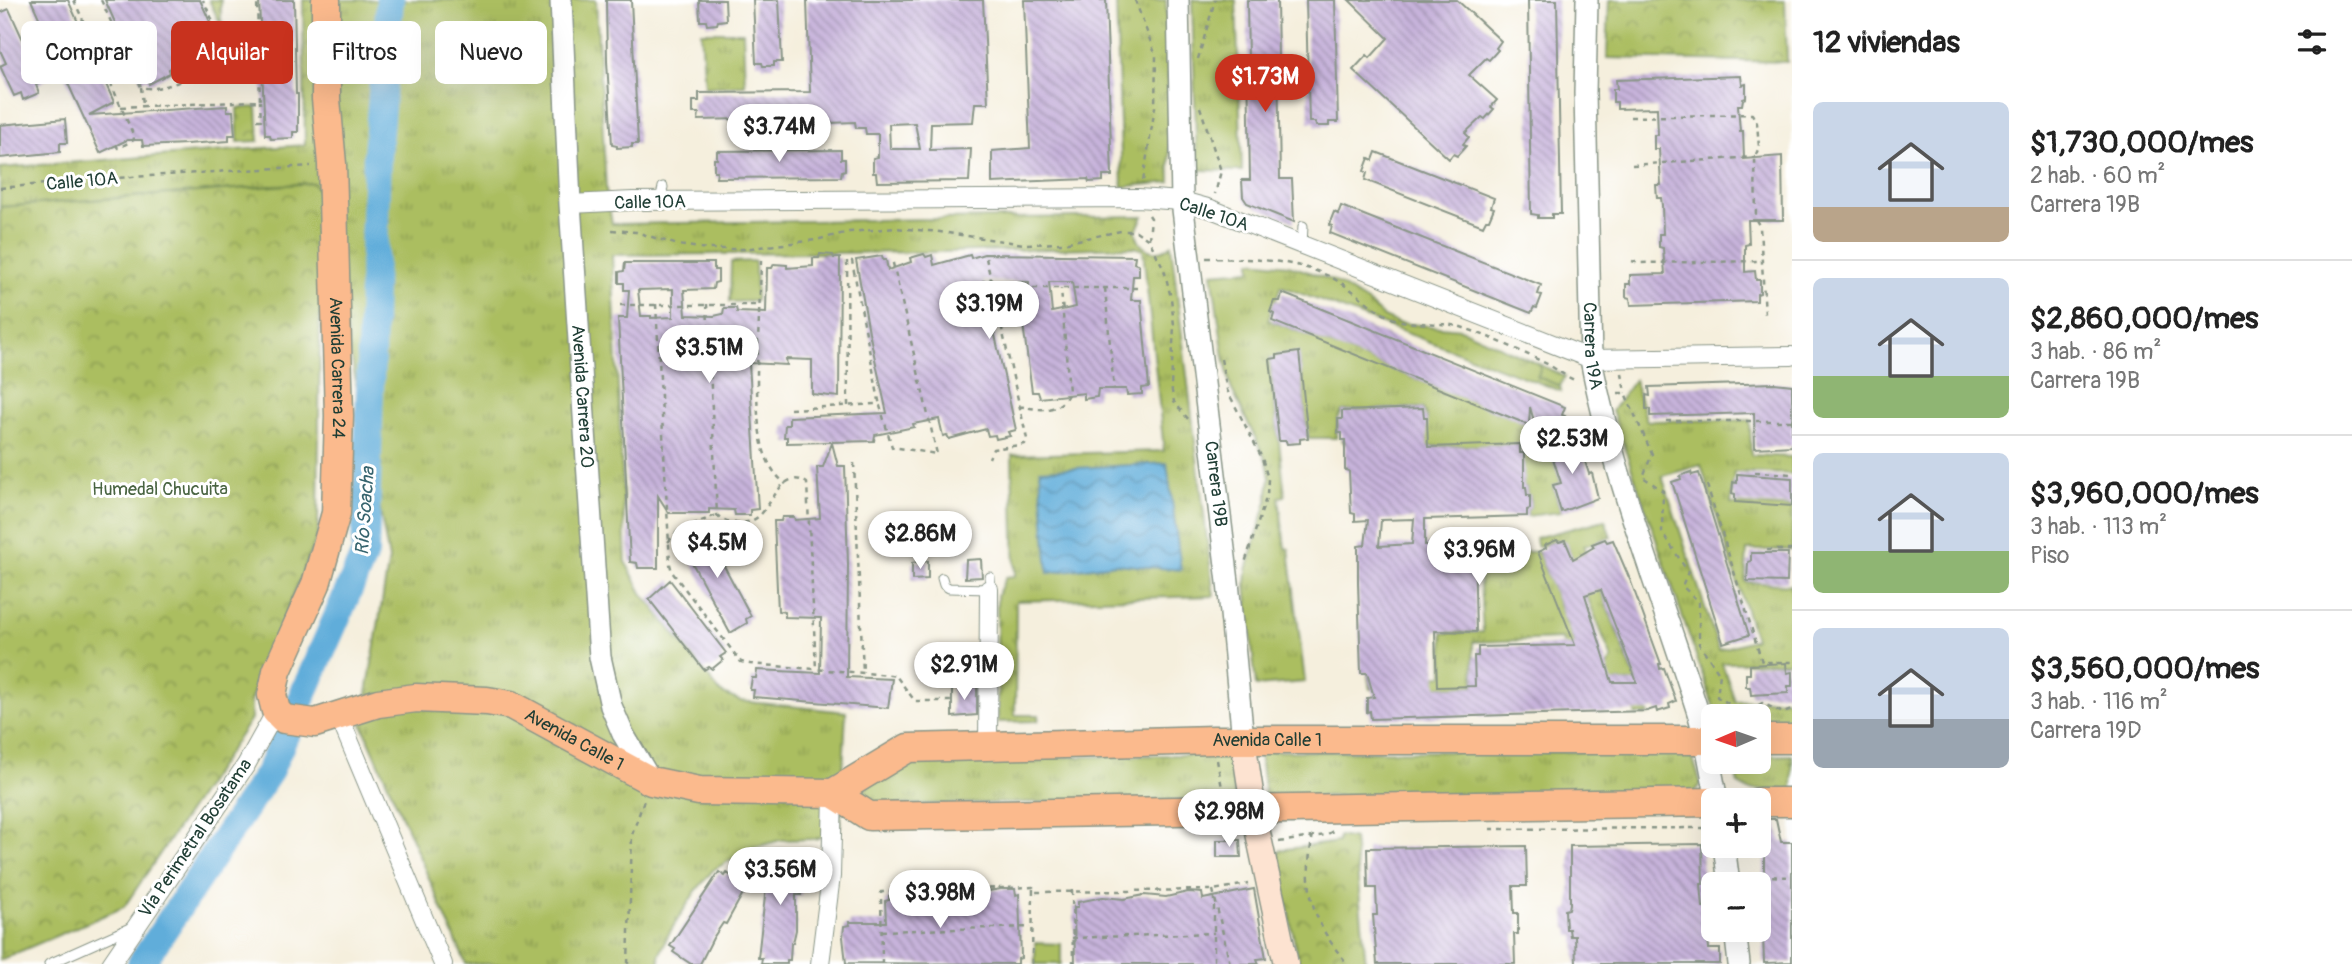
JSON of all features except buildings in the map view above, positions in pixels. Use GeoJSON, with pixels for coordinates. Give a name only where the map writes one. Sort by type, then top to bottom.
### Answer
{"type":"FeatureCollection","features":[{"type":"Feature","properties":{"kind":"main road","name":"Avenida Carrera 24"},"geometry":{"type":"LineString","coordinates":[[280,715],[272,695],[277,671],[316,584],[336,513],[339,416],[332,164],[326,99],[326,0]]}},
{"type":"Feature","properties":{"kind":"main road","name":"Avenida Calle 1"},"geometry":{"type":"LineString","coordinates":[[328,719],[378,703],[416,698],[487,701],[511,705],[651,780],[699,791],[833,793],[908,748],[1214,740],[1701,740]]}},
{"type":"Feature","properties":{"kind":"main road"},"geometry":{"type":"LineString","coordinates":[[280,715],[328,719]]}},
{"type":"Feature","properties":{"kind":"main road"},"geometry":{"type":"LineString","coordinates":[[1771,739],[1792,739]]}},
{"type":"Feature","properties":{"kind":"main road","name":"Carrera 19B"},"geometry":{"type":"LineString","coordinates":[[1243,740],[1261,878],[1286,964]]}},
{"type":"Feature","properties":{"kind":"main road"},"geometry":{"type":"LineString","coordinates":[[833,793],[869,816],[1701,801]]}},
{"type":"Feature","properties":{"kind":"main road"},"geometry":{"type":"LineString","coordinates":[[1771,802],[1792,802]]}},
{"type":"Feature","properties":{"kind":"street","name":"Avenida Carrera 20"},"geometry":{"type":"LineString","coordinates":[[561,0],[569,204],[600,657],[611,706],[623,734],[651,780]]}},
{"type":"Feature","properties":{"kind":"street","name":"Carrera 19B"},"geometry":{"type":"LineString","coordinates":[[1178,0],[1182,201],[1228,582],[1243,740]]}},
{"type":"Feature","properties":{"kind":"street","name":"Carrera 19A"},"geometry":{"type":"LineString","coordinates":[[1587,0],[1585,93],[1591,359],[1597,393],[1629,510],[1701,721]]}},
{"type":"Feature","properties":{"kind":"street","name":"Calle 10A"},"geometry":{"type":"LineString","coordinates":[[569,204],[661,194],[1138,198],[1182,201],[1211,209],[1591,359],[1792,356]]}},
{"type":"Feature","properties":{"kind":"street"},"geometry":{"type":"LineString","coordinates":[[988,747],[984,677],[989,583]]}},
{"type":"Feature","properties":{"kind":"street","name":"Vía Perimetral Bosatama"},"geometry":{"type":"LineString","coordinates":[[111,964],[280,715]]}},
{"type":"Feature","properties":{"kind":"street"},"geometry":{"type":"LineString","coordinates":[[328,719],[344,728],[443,964]]}},
{"type":"Feature","properties":{"kind":"street"},"geometry":{"type":"LineString","coordinates":[[820,964],[831,876],[833,793]]}},
{"type":"Feature","properties":{"kind":"street"},"geometry":{"type":"LineString","coordinates":[[1737,942],[1740,964]]}},
{"type":"Feature","properties":{"kind":"lane"},"geometry":{"type":"LineString","coordinates":[[1302,245],[1303,226]]}},
{"type":"Feature","properties":{"kind":"lane"},"geometry":{"type":"LineString","coordinates":[[942,578],[944,585],[949,588],[989,583]]}},
{"type":"Feature","properties":{"kind":"lane"},"geometry":{"type":"LineString","coordinates":[[50,964],[135,926]]}},
{"type":"Feature","properties":{"kind":"path"},"geometry":{"type":"LineString","coordinates":[[74,0],[134,140],[118,148],[116,145]]}},
{"type":"Feature","properties":{"kind":"path"},"geometry":{"type":"LineString","coordinates":[[101,0],[141,87],[143,106]]}},
{"type":"Feature","properties":{"kind":"path"},"geometry":{"type":"LineString","coordinates":[[141,87],[147,89],[172,85],[227,59],[227,51],[203,0]]}},
{"type":"Feature","properties":{"kind":"path"},"geometry":{"type":"LineString","coordinates":[[257,0],[261,120],[257,120]]}},
{"type":"Feature","properties":{"kind":"path"},"geometry":{"type":"LineString","coordinates":[[1135,0],[1156,56],[1155,107],[1146,170],[1138,198],[1151,218],[1149,240]]}},
{"type":"Feature","properties":{"kind":"path"},"geometry":{"type":"LineString","coordinates":[[1198,62],[1215,0]]}},
{"type":"Feature","properties":{"kind":"path"},"geometry":{"type":"LineString","coordinates":[[1198,97],[1201,116],[1221,171],[1211,209]]}},
{"type":"Feature","properties":{"kind":"path"},"geometry":{"type":"LineString","coordinates":[[121,107],[260,101]]}},
{"type":"Feature","properties":{"kind":"path"},"geometry":{"type":"LineString","coordinates":[[1630,117],[1752,114],[1757,123],[1759,147],[1755,158],[1756,220],[1760,227],[1765,316]]}},
{"type":"Feature","properties":{"kind":"path"},"geometry":{"type":"LineString","coordinates":[[1632,165],[1755,158]]}},
{"type":"Feature","properties":{"kind":"path","name":"Calle 10A"},"geometry":{"type":"LineString","coordinates":[[0,188],[332,164]]}},
{"type":"Feature","properties":{"kind":"path"},"geometry":{"type":"LineString","coordinates":[[611,230],[636,232],[678,245],[708,249],[743,249],[816,240],[849,232],[895,229],[940,232],[1024,244],[1063,243],[1121,231],[1136,231],[1149,240],[1161,262],[1171,298],[1174,325],[1171,386],[1174,402],[1184,415],[1210,438]]}},
{"type":"Feature","properties":{"kind":"path"},"geometry":{"type":"LineString","coordinates":[[1205,247],[1206,258],[1269,259],[1291,263],[1335,279],[1385,315],[1398,321],[1449,324],[1464,328],[1544,363],[1597,393],[1625,393],[1652,454],[1643,477],[1663,491],[1662,532],[1688,572],[1682,586],[1699,603],[1699,644],[1720,674],[1717,696],[1746,713],[1762,703],[1783,713],[1792,710]]}},
{"type":"Feature","properties":{"kind":"path"},"geometry":{"type":"LineString","coordinates":[[986,258],[1027,439],[1025,444],[993,449],[989,457]]}},
{"type":"Feature","properties":{"kind":"path"},"geometry":{"type":"LineString","coordinates":[[761,260],[757,398],[763,448],[776,476],[786,484]]}},
{"type":"Feature","properties":{"kind":"path"},"geometry":{"type":"LineString","coordinates":[[848,406],[848,260],[852,261],[880,406],[892,447],[937,454],[892,260]]}},
{"type":"Feature","properties":{"kind":"path"},"geometry":{"type":"LineString","coordinates":[[1632,261],[1762,261]]}},
{"type":"Feature","properties":{"kind":"path"},"geometry":{"type":"LineString","coordinates":[[992,288],[1137,288]]}},
{"type":"Feature","properties":{"kind":"path"},"geometry":{"type":"LineString","coordinates":[[1105,288],[1114,390]]}},
{"type":"Feature","properties":{"kind":"path"},"geometry":{"type":"LineString","coordinates":[[1019,406],[1052,409],[1061,405],[1069,392],[1061,289]]}},
{"type":"Feature","properties":{"kind":"path"},"geometry":{"type":"LineString","coordinates":[[620,304],[759,305]]}},
{"type":"Feature","properties":{"kind":"path"},"geometry":{"type":"LineString","coordinates":[[656,304],[668,542],[672,572],[741,662],[896,676],[915,701],[952,701]]}},
{"type":"Feature","properties":{"kind":"path"},"geometry":{"type":"LineString","coordinates":[[707,304],[717,515],[723,521],[736,523],[758,517],[775,493],[786,484],[799,480],[807,483],[816,669]]}},
{"type":"Feature","properties":{"kind":"path"},"geometry":{"type":"LineString","coordinates":[[1221,359],[1227,390],[1262,458],[1268,479],[1267,495],[1243,571]]}},
{"type":"Feature","properties":{"kind":"path"},"geometry":{"type":"LineString","coordinates":[[790,409],[876,404],[880,406]]}},
{"type":"Feature","properties":{"kind":"path"},"geometry":{"type":"LineString","coordinates":[[1666,421],[1792,421]]}},
{"type":"Feature","properties":{"kind":"path"},"geometry":{"type":"LineString","coordinates":[[854,463],[863,673]]}},
{"type":"Feature","properties":{"kind":"path"},"geometry":{"type":"LineString","coordinates":[[1755,472],[1792,474]]}},
{"type":"Feature","properties":{"kind":"path"},"geometry":{"type":"LineString","coordinates":[[1707,485],[1762,662],[1792,662]]}},
{"type":"Feature","properties":{"kind":"path"},"geometry":{"type":"LineString","coordinates":[[668,542],[678,531],[717,515]]}},
{"type":"Feature","properties":{"kind":"path"},"geometry":{"type":"LineString","coordinates":[[1767,550],[1792,550]]}},
{"type":"Feature","properties":{"kind":"path"},"geometry":{"type":"LineString","coordinates":[[1214,740],[1225,810]]}},
{"type":"Feature","properties":{"kind":"path"},"geometry":{"type":"LineString","coordinates":[[628,964],[632,835],[651,780]]}},
{"type":"Feature","properties":{"kind":"path"},"geometry":{"type":"LineString","coordinates":[[1488,829],[1701,828]]}},
{"type":"Feature","properties":{"kind":"path"},"geometry":{"type":"LineString","coordinates":[[1314,829],[1308,867],[1309,894],[1321,926],[1348,964]]}},
{"type":"Feature","properties":{"kind":"path"},"geometry":{"type":"LineString","coordinates":[[1273,849],[1280,842],[1326,835],[1337,830]]}},
{"type":"Feature","properties":{"kind":"path"},"geometry":{"type":"LineString","coordinates":[[1771,876],[1792,877]]}},
{"type":"Feature","properties":{"kind":"path"},"geometry":{"type":"LineString","coordinates":[[1033,887],[1036,892],[1213,890],[1261,878]]}},
{"type":"Feature","properties":{"kind":"path"},"geometry":{"type":"LineString","coordinates":[[1032,964],[1033,887]]}},
{"type":"Feature","properties":{"kind":"path"},"geometry":{"type":"LineString","coordinates":[[882,964],[881,892],[1033,887]]}},
{"type":"Feature","properties":{"kind":"path"},"geometry":{"type":"LineString","coordinates":[[1072,890],[1073,964]]}},
{"type":"Feature","properties":{"kind":"path"},"geometry":{"type":"LineString","coordinates":[[1213,890],[1214,964]]}},
{"type":"Feature","properties":{"kind":"path"},"geometry":{"type":"LineString","coordinates":[[1213,890],[1230,964]]}},
{"type":"Feature","properties":{"kind":"path"},"geometry":{"type":"LineString","coordinates":[[881,931],[1031,927]]}},
{"type":"Feature","properties":{"kind":"path"},"geometry":{"type":"LineString","coordinates":[[1072,938],[1214,933]]}},
{"type":"Feature","properties":{"kind":"green space"},"geometry":{"type":"Polygon","coordinates":[[[209,0],[221,0],[222,21],[209,0]]]}},
{"type":"Feature","properties":{"kind":"green space"},"geometry":{"type":"Polygon","coordinates":[[[303,0],[596,0],[606,190],[612,224],[1143,216],[1136,231],[1140,243],[1154,251],[1171,245],[1214,596],[1016,601],[1015,715],[1039,715],[1038,721],[998,722],[997,596],[1006,577],[1015,576],[1012,455],[1164,451],[1143,250],[1135,247],[612,255],[626,563],[642,593],[721,693],[740,701],[846,712],[840,828],[816,839],[781,840],[752,848],[713,870],[695,892],[668,935],[659,956],[660,964],[466,964],[362,724],[389,559],[321,195],[313,183],[0,207],[0,168],[305,145],[303,0]]]}},
{"type":"Feature","properties":{"kind":"green space"},"geometry":{"type":"Polygon","coordinates":[[[1116,0],[1166,0],[1170,182],[1122,187],[1116,0]]]}},
{"type":"Feature","properties":{"kind":"green space"},"geometry":{"type":"Polygon","coordinates":[[[1192,0],[1236,0],[1242,171],[1197,170],[1192,0]]]}},
{"type":"Feature","properties":{"kind":"green space"},"geometry":{"type":"Polygon","coordinates":[[[1609,0],[1785,0],[1787,62],[1607,58],[1609,0]]]}},
{"type":"Feature","properties":{"kind":"green space"},"geometry":{"type":"Polygon","coordinates":[[[701,32],[743,32],[745,85],[705,87],[701,32]]]}},
{"type":"Feature","properties":{"kind":"green space"},"geometry":{"type":"Polygon","coordinates":[[[257,107],[259,141],[238,142],[237,108],[257,107]]]}},
{"type":"Feature","properties":{"kind":"green space","name":"Humedal Chucuita"},"geometry":{"type":"Polygon","coordinates":[[[313,183],[321,195],[318,534],[251,699],[251,719],[124,907],[0,960],[0,207],[313,183]]]}},
{"type":"Feature","properties":{"kind":"green space"},"geometry":{"type":"Polygon","coordinates":[[[755,261],[756,301],[730,302],[731,262],[755,261]]]}},
{"type":"Feature","properties":{"kind":"green space"},"geometry":{"type":"Polygon","coordinates":[[[1251,261],[1289,265],[1334,281],[1367,302],[1384,317],[1398,323],[1461,329],[1541,365],[1538,377],[1560,386],[1561,391],[1281,286],[1268,320],[1554,434],[1555,441],[1549,444],[1561,483],[1553,486],[1561,512],[1527,516],[1530,496],[1527,495],[1526,487],[1355,491],[1520,453],[1520,445],[1349,448],[1342,440],[1424,438],[1427,417],[1423,408],[1342,411],[1338,419],[1336,438],[1308,438],[1299,357],[1284,354],[1277,356],[1270,360],[1285,496],[1279,497],[1285,548],[1289,549],[1305,682],[1256,686],[1246,585],[1247,570],[1267,501],[1270,478],[1267,462],[1231,388],[1212,273],[1251,270],[1251,261]]]}},
{"type":"Feature","properties":{"kind":"green space"},"geometry":{"type":"Polygon","coordinates":[[[1541,365],[1565,377],[1560,386],[1538,377],[1541,365]]]}},
{"type":"Feature","properties":{"kind":"green space"},"geometry":{"type":"Polygon","coordinates":[[[1634,380],[1647,421],[1750,420],[1751,455],[1792,457],[1792,474],[1734,472],[1731,504],[1792,508],[1792,550],[1747,550],[1745,582],[1792,585],[1792,662],[1722,663],[1735,701],[1792,699],[1792,727],[1771,727],[1771,704],[1713,704],[1612,411],[1634,380]],[[1701,465],[1662,476],[1719,650],[1755,639],[1701,465]]]}},
{"type":"Feature","properties":{"kind":"green space"},"geometry":{"type":"Polygon","coordinates":[[[1605,520],[1611,537],[1584,546],[1649,715],[1635,715],[1635,691],[1631,682],[1574,684],[1562,639],[1473,642],[1474,686],[1370,689],[1368,676],[1444,675],[1443,633],[1483,632],[1478,550],[1538,552],[1585,669],[1607,666],[1612,659],[1565,541],[1557,540],[1538,547],[1535,538],[1605,520]]]}},
{"type":"Feature","properties":{"kind":"green space"},"geometry":{"type":"Polygon","coordinates":[[[1265,751],[1691,752],[1701,784],[1691,795],[1265,796],[1260,755],[1265,751]]]}},
{"type":"Feature","properties":{"kind":"green space"},"geometry":{"type":"Polygon","coordinates":[[[1229,754],[1235,799],[859,805],[857,798],[871,783],[917,760],[1229,754]]]}},
{"type":"Feature","properties":{"kind":"green space"},"geometry":{"type":"Polygon","coordinates":[[[1792,755],[1792,790],[1745,788],[1738,784],[1736,774],[1771,774],[1771,756],[1792,755]]]}},
{"type":"Feature","properties":{"kind":"green space"},"geometry":{"type":"Polygon","coordinates":[[[1339,836],[1354,839],[1366,964],[1299,964],[1278,858],[1280,850],[1338,842],[1339,836]]]}},
{"type":"Feature","properties":{"kind":"green space"},"geometry":{"type":"Polygon","coordinates":[[[1035,943],[1061,944],[1061,964],[1035,964],[1035,943]]]}},
{"type":"Feature","properties":{"kind":"water"},"geometry":{"type":"Polygon","coordinates":[[[1167,463],[1181,570],[1115,564],[1048,573],[1040,470],[1167,463]]]}},
{"type":"Feature","properties":{"kind":"waterway","name":"Río Soacha"},"geometry":{"type":"LineString","coordinates":[[141,964],[269,772],[365,553],[377,155],[390,0]]}}]}
